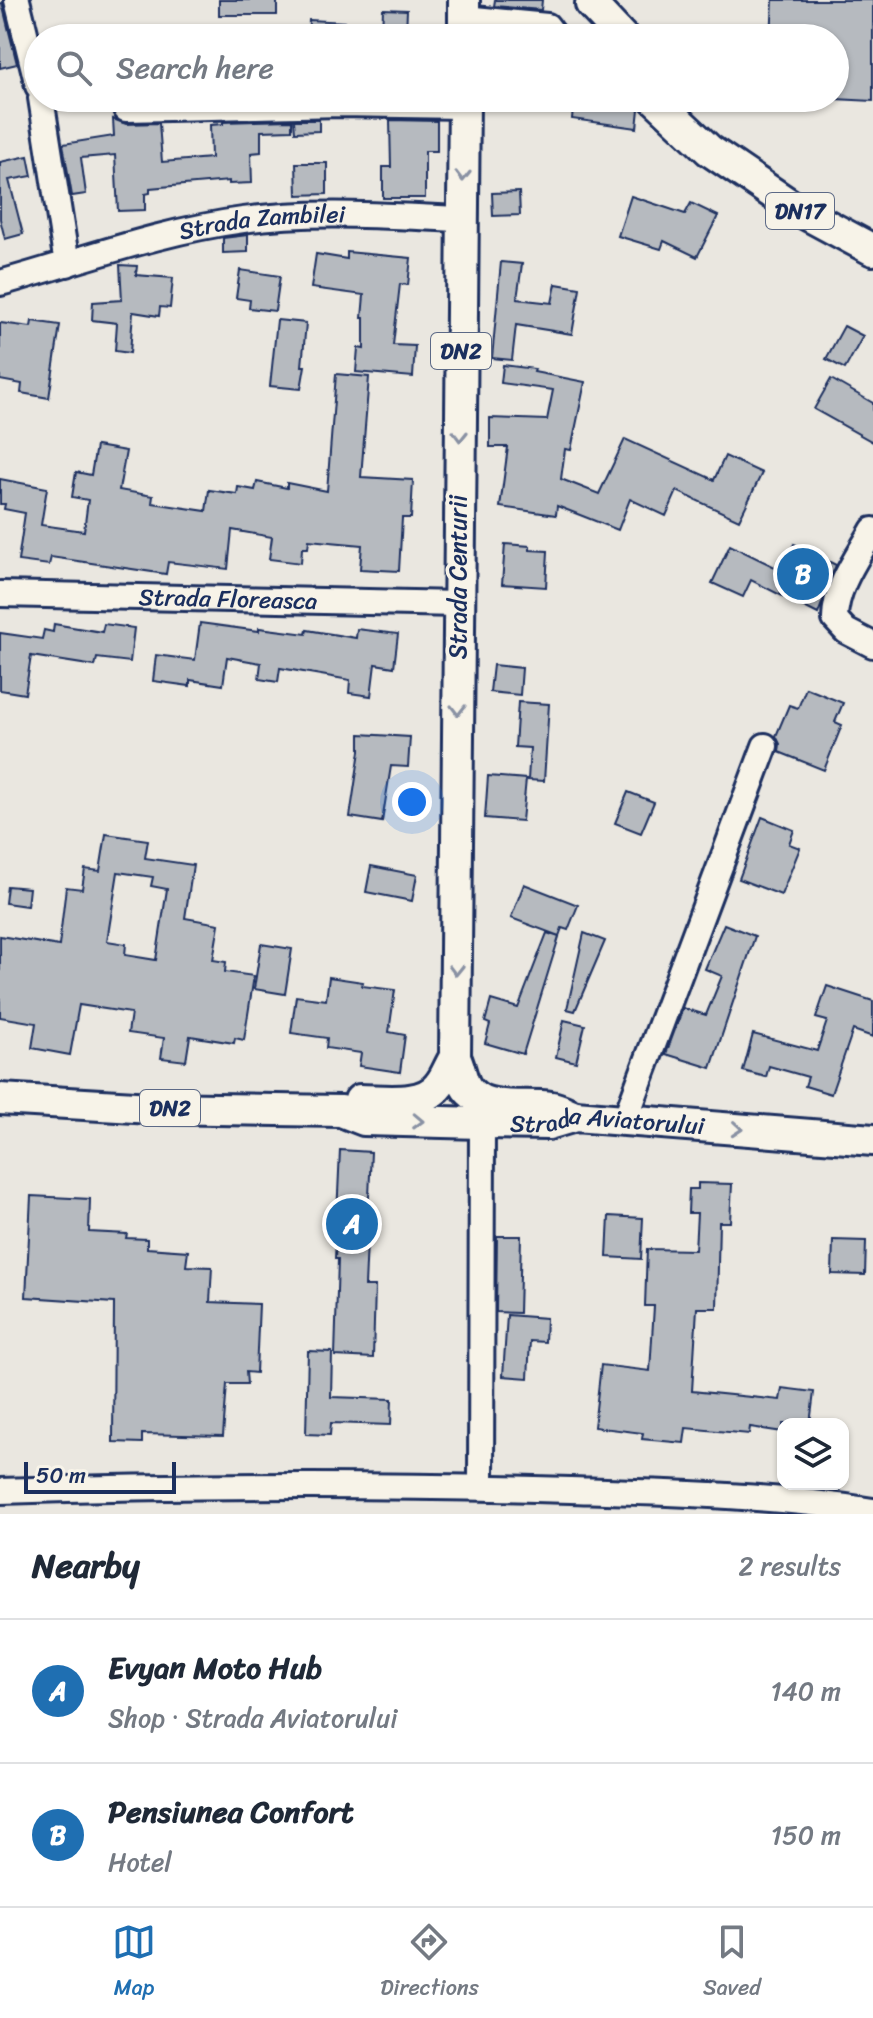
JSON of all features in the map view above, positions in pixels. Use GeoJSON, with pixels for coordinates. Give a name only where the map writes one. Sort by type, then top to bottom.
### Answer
{"type":"FeatureCollection","features":[{"type":"Feature","properties":{"kind":"main road"},"geometry":{"type":"LineString","coordinates":[[590,2],[598,24]]}},
{"type":"Feature","properties":{"kind":"main road"},"geometry":{"type":"LineString","coordinates":[[590,2],[610,24]]}},
{"type":"Feature","properties":{"kind":"main road","name":"Strada Centurii"},"geometry":{"type":"LineString","coordinates":[[464,112],[455,1057],[463,1083],[470,1093],[481,1100],[553,1107],[575,1116]]}},
{"type":"Feature","properties":{"kind":"main road","name":"DN17"},"geometry":{"type":"LineString","coordinates":[[669,112],[699,141],[793,207],[873,250]]}},
{"type":"Feature","properties":{"kind":"main road","name":"DN17"},"geometry":{"type":"LineString","coordinates":[[690,112],[718,142],[732,163]]}},
{"type":"Feature","properties":{"kind":"main road","name":"DN2"},"geometry":{"type":"LineString","coordinates":[[0,1099],[152,1108],[341,1111],[358,1100],[416,1100],[433,1093],[455,1057]]}},
{"type":"Feature","properties":{"kind":"main road","name":"Strada Aviatorului"},"geometry":{"type":"LineString","coordinates":[[341,1111],[364,1120],[482,1123],[548,1124],[575,1116],[873,1140]]}},
{"type":"Feature","properties":{"kind":"street"},"geometry":{"type":"LineString","coordinates":[[17,0],[24,29]]}},
{"type":"Feature","properties":{"kind":"street"},"geometry":{"type":"LineString","coordinates":[[464,19],[523,24]]}},
{"type":"Feature","properties":{"kind":"street"},"geometry":{"type":"LineString","coordinates":[[43,112],[67,264]]}},
{"type":"Feature","properties":{"kind":"street","name":"Strada Zambilei"},"geometry":{"type":"LineString","coordinates":[[0,283],[183,231],[242,220],[322,214],[462,219]]}},
{"type":"Feature","properties":{"kind":"street"},"geometry":{"type":"LineString","coordinates":[[873,530],[847,575],[835,605],[835,619],[846,631],[873,645]]}},
{"type":"Feature","properties":{"kind":"street","name":"Strada Floreasca"},"geometry":{"type":"LineString","coordinates":[[0,594],[458,604]]}},
{"type":"Feature","properties":{"kind":"street"},"geometry":{"type":"LineString","coordinates":[[625,1120],[765,746]]}},
{"type":"Feature","properties":{"kind":"street"},"geometry":{"type":"LineString","coordinates":[[481,1487],[482,1123]]}},
{"type":"Feature","properties":{"kind":"street"},"geometry":{"type":"LineString","coordinates":[[0,1491],[142,1487],[481,1487],[731,1495],[873,1511]]}},
{"type":"Feature","properties":{"kind":"building"},"geometry":{"type":"Polygon","coordinates":[[[219,0],[277,0],[277,15],[219,15],[219,0]]]}},
{"type":"Feature","properties":{"kind":"building"},"geometry":{"type":"Polygon","coordinates":[[[495,0],[542,0],[541,10],[494,6],[495,0]]]}},
{"type":"Feature","properties":{"kind":"building"},"geometry":{"type":"Polygon","coordinates":[[[773,0],[873,0],[873,101],[849,100],[849,24],[772,24],[773,0]]]}},
{"type":"Feature","properties":{"kind":"building"},"geometry":{"type":"Polygon","coordinates":[[[0,4],[17,64],[0,68],[0,4]]]}},
{"type":"Feature","properties":{"kind":"building"},"geometry":{"type":"Polygon","coordinates":[[[383,9],[407,10],[406,24],[382,24],[383,9]]]}},
{"type":"Feature","properties":{"kind":"building"},"geometry":{"type":"Polygon","coordinates":[[[309,20],[363,23],[363,24],[309,24],[309,20]]]}},
{"type":"Feature","properties":{"kind":"building"},"geometry":{"type":"Polygon","coordinates":[[[573,112],[639,112],[637,128],[572,119],[573,112]]]}},
{"type":"Feature","properties":{"kind":"building"},"geometry":{"type":"Polygon","coordinates":[[[113,119],[126,124],[159,123],[162,162],[211,158],[210,125],[292,120],[292,130],[261,131],[261,152],[251,153],[252,183],[229,184],[229,181],[150,188],[150,193],[145,194],[145,210],[118,211],[115,155],[81,158],[86,194],[72,196],[63,144],[114,136],[113,119]]]}},
{"type":"Feature","properties":{"kind":"building"},"geometry":{"type":"Polygon","coordinates":[[[294,120],[319,120],[319,131],[295,132],[294,120]]]}},
{"type":"Feature","properties":{"kind":"building"},"geometry":{"type":"Polygon","coordinates":[[[390,120],[437,121],[437,151],[425,151],[425,198],[383,198],[383,167],[391,167],[390,120]]]}},
{"type":"Feature","properties":{"kind":"building"},"geometry":{"type":"Polygon","coordinates":[[[28,156],[32,176],[9,180],[23,234],[5,239],[0,219],[0,162],[28,156]]]}},
{"type":"Feature","properties":{"kind":"building"},"geometry":{"type":"Polygon","coordinates":[[[296,163],[327,163],[327,194],[297,195],[296,163]]]}},
{"type":"Feature","properties":{"kind":"building"},"geometry":{"type":"Polygon","coordinates":[[[519,192],[520,215],[493,216],[492,193],[519,192]]]}},
{"type":"Feature","properties":{"kind":"building"},"geometry":{"type":"Polygon","coordinates":[[[631,196],[685,214],[691,203],[718,216],[697,257],[664,241],[661,249],[618,236],[631,196]]]}},
{"type":"Feature","properties":{"kind":"building"},"geometry":{"type":"Polygon","coordinates":[[[248,235],[248,252],[223,253],[223,238],[248,235]]]}},
{"type":"Feature","properties":{"kind":"building"},"geometry":{"type":"Polygon","coordinates":[[[347,252],[411,258],[408,285],[400,284],[393,345],[415,346],[413,377],[356,372],[358,348],[364,349],[364,295],[311,288],[316,254],[347,259],[347,252]]]}},
{"type":"Feature","properties":{"kind":"building"},"geometry":{"type":"Polygon","coordinates":[[[501,262],[522,264],[517,299],[552,303],[556,284],[580,288],[572,334],[516,325],[512,360],[492,358],[501,262]]]}},
{"type":"Feature","properties":{"kind":"building"},"geometry":{"type":"Polygon","coordinates":[[[120,265],[137,266],[136,275],[173,278],[170,308],[160,307],[159,316],[133,312],[130,353],[115,351],[117,323],[92,320],[93,302],[122,300],[120,265]]]}},
{"type":"Feature","properties":{"kind":"building"},"geometry":{"type":"Polygon","coordinates":[[[240,270],[280,276],[275,311],[249,308],[250,300],[236,298],[240,270]]]}},
{"type":"Feature","properties":{"kind":"building"},"geometry":{"type":"Polygon","coordinates":[[[277,320],[306,323],[301,389],[270,386],[277,320]]]}},
{"type":"Feature","properties":{"kind":"building"},"geometry":{"type":"Polygon","coordinates":[[[32,321],[60,325],[49,398],[21,393],[22,384],[0,380],[0,323],[31,327],[32,321]]]}},
{"type":"Feature","properties":{"kind":"building"},"geometry":{"type":"Polygon","coordinates":[[[844,326],[863,336],[845,369],[826,359],[844,326]]]}},
{"type":"Feature","properties":{"kind":"building"},"geometry":{"type":"Polygon","coordinates":[[[503,365],[535,369],[534,372],[585,382],[571,450],[565,449],[561,479],[599,494],[625,439],[714,480],[725,456],[762,473],[739,520],[677,491],[666,516],[630,499],[618,530],[557,506],[556,515],[500,507],[508,447],[490,447],[490,418],[547,420],[553,390],[501,383],[503,365]]]}},
{"type":"Feature","properties":{"kind":"building"},"geometry":{"type":"Polygon","coordinates":[[[336,374],[369,377],[361,477],[413,480],[411,518],[402,518],[399,571],[360,569],[362,545],[309,540],[308,548],[302,548],[301,563],[269,559],[272,537],[232,530],[228,569],[168,562],[166,574],[51,557],[49,565],[18,561],[25,513],[4,509],[5,504],[0,504],[0,479],[47,488],[41,525],[84,531],[88,500],[72,497],[76,472],[91,475],[96,446],[126,451],[119,490],[153,496],[152,503],[206,511],[209,490],[237,494],[238,487],[255,490],[257,482],[287,488],[287,483],[327,491],[336,374]]]}},
{"type":"Feature","properties":{"kind":"building"},"geometry":{"type":"Polygon","coordinates":[[[831,379],[873,403],[873,442],[814,409],[831,379]]]}},
{"type":"Feature","properties":{"kind":"building"},"geometry":{"type":"Polygon","coordinates":[[[505,544],[548,551],[546,587],[502,584],[505,544]]]}},
{"type":"Feature","properties":{"kind":"building"},"geometry":{"type":"Polygon","coordinates":[[[794,544],[836,565],[818,614],[751,580],[743,597],[712,583],[730,545],[781,570],[794,544]]]}},
{"type":"Feature","properties":{"kind":"building"},"geometry":{"type":"Polygon","coordinates":[[[200,623],[259,631],[259,628],[306,634],[307,630],[356,638],[357,629],[398,634],[394,667],[375,664],[371,696],[349,693],[350,680],[280,668],[278,682],[259,679],[261,663],[227,657],[223,685],[190,680],[190,686],[153,681],[156,655],[195,660],[200,623]]]}},
{"type":"Feature","properties":{"kind":"building"},"geometry":{"type":"Polygon","coordinates":[[[54,624],[102,632],[104,624],[134,628],[130,662],[97,658],[95,666],[31,656],[25,694],[0,690],[0,633],[42,639],[44,630],[53,632],[54,624]]]}},
{"type":"Feature","properties":{"kind":"building"},"geometry":{"type":"Polygon","coordinates":[[[493,665],[522,668],[520,695],[490,692],[493,665]]]}},
{"type":"Feature","properties":{"kind":"building"},"geometry":{"type":"Polygon","coordinates":[[[806,688],[843,703],[835,722],[842,725],[824,770],[779,752],[780,744],[776,736],[789,705],[798,708],[806,688]]]}},
{"type":"Feature","properties":{"kind":"building"},"geometry":{"type":"Polygon","coordinates":[[[518,702],[549,704],[544,781],[528,780],[530,748],[515,747],[518,702]]]}},
{"type":"Feature","properties":{"kind":"building"},"geometry":{"type":"Polygon","coordinates":[[[360,734],[410,737],[408,767],[391,766],[382,822],[350,817],[360,734]]]}},
{"type":"Feature","properties":{"kind":"building"},"geometry":{"type":"Polygon","coordinates":[[[488,776],[526,779],[522,821],[485,818],[488,776]]]}},
{"type":"Feature","properties":{"kind":"building"},"geometry":{"type":"Polygon","coordinates":[[[628,792],[654,802],[641,833],[615,823],[628,792]]]}},
{"type":"Feature","properties":{"kind":"building"},"geometry":{"type":"Polygon","coordinates":[[[762,817],[794,830],[789,844],[800,848],[781,895],[739,879],[762,817]]]}},
{"type":"Feature","properties":{"kind":"building"},"geometry":{"type":"Polygon","coordinates":[[[106,834],[148,840],[145,858],[193,865],[185,918],[219,924],[213,960],[226,962],[225,972],[254,976],[244,1040],[235,1038],[234,1043],[190,1036],[186,1061],[161,1058],[164,1038],[128,1033],[131,1013],[79,1005],[70,1055],[32,1048],[36,1023],[0,1017],[0,936],[59,946],[66,887],[82,889],[85,869],[100,871],[106,834]],[[118,872],[107,941],[126,944],[125,955],[156,960],[167,889],[151,886],[153,877],[118,872]]]}},
{"type":"Feature","properties":{"kind":"building"},"geometry":{"type":"Polygon","coordinates":[[[371,866],[417,875],[412,901],[366,892],[371,866]]]}},
{"type":"Feature","properties":{"kind":"building"},"geometry":{"type":"Polygon","coordinates":[[[524,884],[578,905],[568,930],[562,928],[559,936],[511,918],[524,884]]]}},
{"type":"Feature","properties":{"kind":"building"},"geometry":{"type":"Polygon","coordinates":[[[7,886],[29,888],[27,906],[5,903],[7,886]]]}},
{"type":"Feature","properties":{"kind":"building"},"geometry":{"type":"Polygon","coordinates":[[[724,924],[755,936],[711,1068],[666,1054],[683,1008],[706,1015],[722,976],[705,969],[724,924]]]}},
{"type":"Feature","properties":{"kind":"building"},"geometry":{"type":"Polygon","coordinates":[[[547,933],[559,937],[523,1054],[485,1043],[490,1024],[485,1022],[491,1000],[518,1008],[547,933]]]}},
{"type":"Feature","properties":{"kind":"building"},"geometry":{"type":"Polygon","coordinates":[[[584,933],[605,941],[575,1011],[567,1009],[584,933]]]}},
{"type":"Feature","properties":{"kind":"building"},"geometry":{"type":"Polygon","coordinates":[[[261,944],[292,949],[285,994],[254,989],[261,944]]]}},
{"type":"Feature","properties":{"kind":"building"},"geometry":{"type":"Polygon","coordinates":[[[329,977],[363,982],[362,986],[395,990],[389,1032],[405,1035],[400,1072],[359,1066],[361,1053],[326,1048],[327,1038],[291,1033],[296,996],[326,1000],[329,977]]]}},
{"type":"Feature","properties":{"kind":"building"},"geometry":{"type":"Polygon","coordinates":[[[827,986],[873,1001],[873,1037],[853,1030],[831,1094],[805,1086],[808,1077],[769,1066],[766,1077],[743,1071],[753,1034],[817,1051],[827,1021],[816,1018],[827,986]]]}},
{"type":"Feature","properties":{"kind":"building"},"geometry":{"type":"Polygon","coordinates":[[[564,1020],[585,1025],[576,1062],[556,1057],[564,1020]]]}},
{"type":"Feature","properties":{"kind":"building"},"geometry":{"type":"Polygon","coordinates":[[[340,1150],[371,1152],[365,1286],[375,1286],[373,1358],[335,1356],[340,1150]]]}},
{"type":"Feature","properties":{"kind":"building"},"geometry":{"type":"Polygon","coordinates":[[[698,1183],[732,1184],[730,1222],[719,1222],[717,1308],[697,1308],[692,1391],[780,1400],[782,1388],[814,1392],[811,1418],[777,1418],[777,1431],[750,1427],[749,1434],[686,1428],[684,1443],[642,1439],[643,1433],[594,1427],[601,1365],[650,1371],[654,1306],[645,1306],[647,1249],[695,1250],[697,1213],[688,1213],[689,1189],[698,1189],[698,1183]]]}},
{"type":"Feature","properties":{"kind":"building"},"geometry":{"type":"Polygon","coordinates":[[[31,1196],[90,1199],[89,1232],[127,1234],[126,1238],[147,1239],[147,1248],[188,1251],[186,1266],[212,1267],[210,1302],[259,1304],[256,1373],[246,1372],[247,1384],[227,1384],[223,1436],[142,1434],[142,1443],[113,1442],[114,1303],[26,1297],[31,1196]]]}},
{"type":"Feature","properties":{"kind":"building"},"geometry":{"type":"Polygon","coordinates":[[[609,1216],[643,1218],[641,1259],[607,1257],[609,1216]]]}},
{"type":"Feature","properties":{"kind":"building"},"geometry":{"type":"Polygon","coordinates":[[[497,1236],[521,1236],[519,1313],[496,1312],[497,1236]]]}},
{"type":"Feature","properties":{"kind":"building"},"geometry":{"type":"Polygon","coordinates":[[[833,1240],[866,1241],[865,1275],[832,1274],[833,1240]]]}},
{"type":"Feature","properties":{"kind":"building"},"geometry":{"type":"Polygon","coordinates":[[[507,1315],[546,1318],[545,1342],[530,1341],[528,1378],[503,1376],[507,1315]]]}},
{"type":"Feature","properties":{"kind":"building"},"geometry":{"type":"Polygon","coordinates":[[[308,1351],[332,1352],[331,1397],[392,1399],[391,1425],[331,1423],[330,1435],[306,1434],[308,1351]]]}},
{"type":"Feature","properties":{"kind":"place","name":"Pensiunea Confort"},"geometry":{"type":"Point","coordinates":[803,574]}},
{"type":"Feature","properties":{"kind":"place","name":"Evyan Moto Hub"},"geometry":{"type":"Point","coordinates":[352,1224]}}]}
